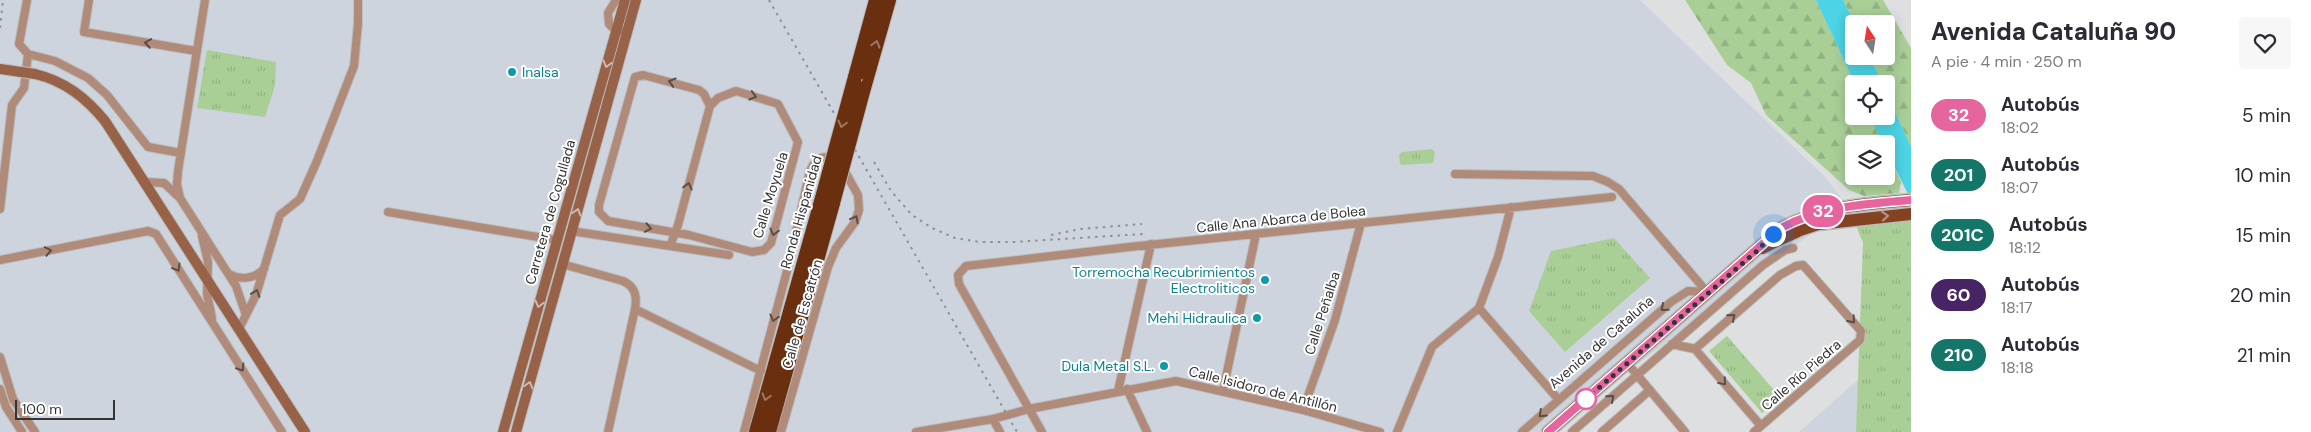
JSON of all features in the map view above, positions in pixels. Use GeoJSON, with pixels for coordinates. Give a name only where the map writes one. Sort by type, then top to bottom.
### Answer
{"type":"FeatureCollection","features":[{"type":"Feature","properties":{"kind":"highway","name":"Ronda Hispanidad"},"geometry":{"type":"LineString","coordinates":[[769,432],[828,200],[855,77],[876,0]]}},
{"type":"Feature","properties":{"kind":"highway","name":"Ronda Hispanidad"},"geometry":{"type":"LineString","coordinates":[[756,432],[864,88],[889,0]]}},
{"type":"Feature","properties":{"kind":"main road"},"geometry":{"type":"LineString","coordinates":[[1548,432],[1707,292],[1758,250],[1773,234],[1790,223],[1826,211],[1859,205],[1911,200]]}},
{"type":"Feature","properties":{"kind":"main road"},"geometry":{"type":"LineString","coordinates":[[1758,250],[1810,227],[1860,218],[1911,214]]}},
{"type":"Feature","properties":{"kind":"street"},"geometry":{"type":"LineString","coordinates":[[27,0],[19,44],[28,54],[55,61],[88,78],[107,95],[148,147],[181,153]]}},
{"type":"Feature","properties":{"kind":"street"},"geometry":{"type":"LineString","coordinates":[[89,0],[84,32],[196,51]]}},
{"type":"Feature","properties":{"kind":"street"},"geometry":{"type":"LineString","coordinates":[[180,198],[177,184],[178,170],[205,0]]}},
{"type":"Feature","properties":{"kind":"street"},"geometry":{"type":"LineString","coordinates":[[239,330],[256,295],[280,215],[300,199],[318,161],[354,66],[358,0]]}},
{"type":"Feature","properties":{"kind":"street"},"geometry":{"type":"LineString","coordinates":[[616,0],[610,9],[608,20],[610,27],[616,31],[628,31]]}},
{"type":"Feature","properties":{"kind":"street","name":"Carretera de Cogullada"},"geometry":{"type":"LineString","coordinates":[[503,432],[625,0]]}},
{"type":"Feature","properties":{"kind":"street","name":"Carretera de Cogullada"},"geometry":{"type":"LineString","coordinates":[[516,432],[636,0]]}},
{"type":"Feature","properties":{"kind":"street"},"geometry":{"type":"LineString","coordinates":[[0,209],[12,105],[24,88],[28,54]]}},
{"type":"Feature","properties":{"kind":"street"},"geometry":{"type":"LineString","coordinates":[[0,70],[35,74],[67,86],[92,106],[110,128],[305,432]]}},
{"type":"Feature","properties":{"kind":"street","name":"Calle Moyuela"},"geometry":{"type":"LineString","coordinates":[[644,74],[699,90],[704,94],[710,106],[718,98],[736,91],[773,101],[780,107],[797,138],[798,147],[772,243],[764,250],[752,252],[675,233],[608,221],[601,216],[599,205],[635,77],[644,74]]}},
{"type":"Feature","properties":{"kind":"street"},"geometry":{"type":"LineString","coordinates":[[670,246],[710,106]]}},
{"type":"Feature","properties":{"kind":"street","name":"Calle de Escatrón"},"geometry":{"type":"LineString","coordinates":[[744,432],[787,271],[810,172],[818,159],[832,158],[840,163],[856,189],[860,210],[855,222],[836,248],[828,267],[781,432]]}},
{"type":"Feature","properties":{"kind":"street"},"geometry":{"type":"LineString","coordinates":[[145,182],[160,182],[172,178],[178,170]]}},
{"type":"Feature","properties":{"kind":"street"},"geometry":{"type":"LineString","coordinates":[[1455,174],[1593,176],[1608,182],[1619,189],[1707,292]]}},
{"type":"Feature","properties":{"kind":"street"},"geometry":{"type":"LineString","coordinates":[[160,182],[171,188],[180,198],[229,274],[246,315]]}},
{"type":"Feature","properties":{"kind":"street","name":"Calle Ana Abarca de Bolea"},"geometry":{"type":"LineString","coordinates":[[1029,409],[961,289],[958,275],[962,268],[970,265],[1151,244],[1612,197]]}},
{"type":"Feature","properties":{"kind":"street"},"geometry":{"type":"LineString","coordinates":[[1397,432],[1432,347],[1479,308],[1498,256],[1511,208]]}},
{"type":"Feature","properties":{"kind":"street"},"geometry":{"type":"LineString","coordinates":[[388,212],[556,240]]}},
{"type":"Feature","properties":{"kind":"street","name":"Calle Peñalba"},"geometry":{"type":"LineString","coordinates":[[1303,410],[1335,320],[1361,223]]}},
{"type":"Feature","properties":{"kind":"street"},"geometry":{"type":"LineString","coordinates":[[0,260],[148,231],[156,234],[282,432]]}},
{"type":"Feature","properties":{"kind":"street"},"geometry":{"type":"LineString","coordinates":[[201,231],[208,262],[208,308],[215,327]]}},
{"type":"Feature","properties":{"kind":"street"},"geometry":{"type":"LineString","coordinates":[[571,231],[729,255]]}},
{"type":"Feature","properties":{"kind":"street"},"geometry":{"type":"LineString","coordinates":[[1223,391],[1256,234]]}},
{"type":"Feature","properties":{"kind":"street"},"geometry":{"type":"LineString","coordinates":[[1118,391],[1151,244]]}},
{"type":"Feature","properties":{"kind":"street"},"geometry":{"type":"LineString","coordinates":[[1572,432],[1763,265],[1785,250],[1793,248]]}},
{"type":"Feature","properties":{"kind":"street"},"geometry":{"type":"LineString","coordinates":[[1758,250],[1763,258],[1763,265]]}},
{"type":"Feature","properties":{"kind":"street"},"geometry":{"type":"LineString","coordinates":[[562,264],[628,283],[635,293],[636,310],[608,432]]}},
{"type":"Feature","properties":{"kind":"street","name":"Calle Río Piedra"},"geometry":{"type":"LineString","coordinates":[[1695,349],[1780,274],[1796,266],[1803,265],[1861,330],[1862,336],[1860,340],[1754,432]]}},
{"type":"Feature","properties":{"kind":"street"},"geometry":{"type":"LineString","coordinates":[[229,274],[239,278],[252,277],[264,269]]}},
{"type":"Feature","properties":{"kind":"street","name":"Avenida de Cataluña"},"geometry":{"type":"LineString","coordinates":[[1522,432],[1676,298],[1693,290],[1707,292]]}},
{"type":"Feature","properties":{"kind":"street"},"geometry":{"type":"LineString","coordinates":[[1479,308],[1558,399]]}},
{"type":"Feature","properties":{"kind":"street"},"geometry":{"type":"LineString","coordinates":[[636,310],[760,371]]}},
{"type":"Feature","properties":{"kind":"street"},"geometry":{"type":"LineString","coordinates":[[1672,344],[1695,349],[1761,426]]}},
{"type":"Feature","properties":{"kind":"street"},"geometry":{"type":"LineString","coordinates":[[0,357],[14,399],[35,432]]}},
{"type":"Feature","properties":{"kind":"street"},"geometry":{"type":"LineString","coordinates":[[1627,363],[1685,432]]}},
{"type":"Feature","properties":{"kind":"street","name":"Calle Isidoro de Antillón"},"geometry":{"type":"LineString","coordinates":[[916,432],[993,419],[1029,409],[1176,381],[1303,410],[1380,432]]}},
{"type":"Feature","properties":{"kind":"street"},"geometry":{"type":"LineString","coordinates":[[7,382],[0,392],[3,404],[22,432]]}},
{"type":"Feature","properties":{"kind":"street"},"geometry":{"type":"LineString","coordinates":[[1127,390],[1147,432]]}},
{"type":"Feature","properties":{"kind":"street"},"geometry":{"type":"LineString","coordinates":[[1602,432],[1650,390]]}},
{"type":"Feature","properties":{"kind":"street"},"geometry":{"type":"LineString","coordinates":[[0,392],[14,399]]}},
{"type":"Feature","properties":{"kind":"street"},"geometry":{"type":"LineString","coordinates":[[1029,409],[1042,432]]}},
{"type":"Feature","properties":{"kind":"street"},"geometry":{"type":"LineString","coordinates":[[993,419],[1000,432]]}},
{"type":"Feature","properties":{"kind":"street"},"geometry":{"type":"LineString","coordinates":[[784,424],[789,432]]}},
{"type":"Feature","properties":{"kind":"street"},"geometry":{"type":"LineString","coordinates":[[1673,431],[1679,426]]}},
{"type":"Feature","properties":{"kind":"shaded area"},"geometry":{"type":"Polygon","coordinates":[[[0,0],[1640,0],[1824,176],[1848,206],[1547,432],[0,432],[0,0]]]}},
{"type":"Feature","properties":{"kind":"shaded area"},"geometry":{"type":"Polygon","coordinates":[[[1861,377],[1911,432],[1799,432],[1861,377]]]}},
{"type":"Feature","properties":{"kind":"green space"},"geometry":{"type":"Polygon","coordinates":[[[1685,0],[1816,0],[1851,75],[1845,75],[1845,125],[1874,125],[1879,135],[1845,135],[1845,185],[1895,185],[1895,169],[1901,182],[1899,193],[1864,196],[1849,190],[1766,115],[1751,83],[1727,65],[1685,0]]]}},
{"type":"Feature","properties":{"kind":"green space"},"geometry":{"type":"Polygon","coordinates":[[[1843,0],[1883,0],[1892,15],[1850,15],[1843,0]]]}},
{"type":"Feature","properties":{"kind":"green space"},"geometry":{"type":"Polygon","coordinates":[[[1895,21],[1911,48],[1911,147],[1895,112],[1895,75],[1878,75],[1874,65],[1895,65],[1895,21]]]}},
{"type":"Feature","properties":{"kind":"green space"},"geometry":{"type":"Polygon","coordinates":[[[207,50],[276,62],[275,86],[265,117],[197,108],[207,50]]]}},
{"type":"Feature","properties":{"kind":"green space"},"geometry":{"type":"Polygon","coordinates":[[[1432,149],[1435,152],[1433,163],[1400,164],[1399,155],[1402,152],[1432,149]]]}},
{"type":"Feature","properties":{"kind":"green space"},"geometry":{"type":"Polygon","coordinates":[[[1911,218],[1911,432],[1856,432],[1863,243],[1855,223],[1911,218]]]}},
{"type":"Feature","properties":{"kind":"green space"},"geometry":{"type":"Polygon","coordinates":[[[1614,238],[1650,278],[1565,352],[1529,311],[1551,251],[1614,238]]]}},
{"type":"Feature","properties":{"kind":"green space"},"geometry":{"type":"Polygon","coordinates":[[[1727,336],[1781,398],[1762,413],[1709,351],[1727,336]]]}},
{"type":"Feature","properties":{"kind":"water"},"geometry":{"type":"Polygon","coordinates":[[[1816,0],[1843,0],[1850,15],[1845,15],[1845,62],[1816,0]]]}},
{"type":"Feature","properties":{"kind":"water"},"geometry":{"type":"Polygon","coordinates":[[[1846,65],[1874,65],[1878,75],[1851,75],[1846,65]]]}},
{"type":"Feature","properties":{"kind":"water"},"geometry":{"type":"Polygon","coordinates":[[[1895,112],[1911,147],[1911,200],[1895,168],[1895,135],[1879,135],[1874,125],[1895,125],[1895,112]]]}},
{"type":"Feature","properties":{"kind":"railway"},"geometry":{"type":"LineString","coordinates":[[0,28],[3,0]]}},
{"type":"Feature","properties":{"kind":"railway"},"geometry":{"type":"LineString","coordinates":[[769,0],[1017,432]]}},
{"type":"Feature","properties":{"kind":"railway"},"geometry":{"type":"LineString","coordinates":[[874,162],[891,191],[912,215],[932,228],[955,238],[980,242],[1014,242],[1143,234]]}},
{"type":"Feature","properties":{"kind":"railway"},"geometry":{"type":"LineString","coordinates":[[1051,235],[1080,229],[1142,224]]}},
{"type":"Feature","properties":{"kind":"bus line","name":"32"},"geometry":{"type":"LineString","coordinates":[[1548,432],[1781,228],[1812,214],[1838,208],[1911,200]]}},
{"type":"Feature","properties":{"kind":"place","name":"Inalsa"},"geometry":{"type":"Point","coordinates":[512,72]}},
{"type":"Feature","properties":{"kind":"place","name":"Torremocha Recubrimientos Electroliticos"},"geometry":{"type":"Point","coordinates":[1265,280]}},
{"type":"Feature","properties":{"kind":"place","name":"Mehi Hidraulica"},"geometry":{"type":"Point","coordinates":[1257,318]}},
{"type":"Feature","properties":{"kind":"place","name":"Dula Metal S.L."},"geometry":{"type":"Point","coordinates":[1164,366]}},
{"type":"Feature","properties":{"kind":"route"},"geometry":{"type":"LineString","coordinates":[[1586,399],[1758,250],[1773,234]]}}]}
